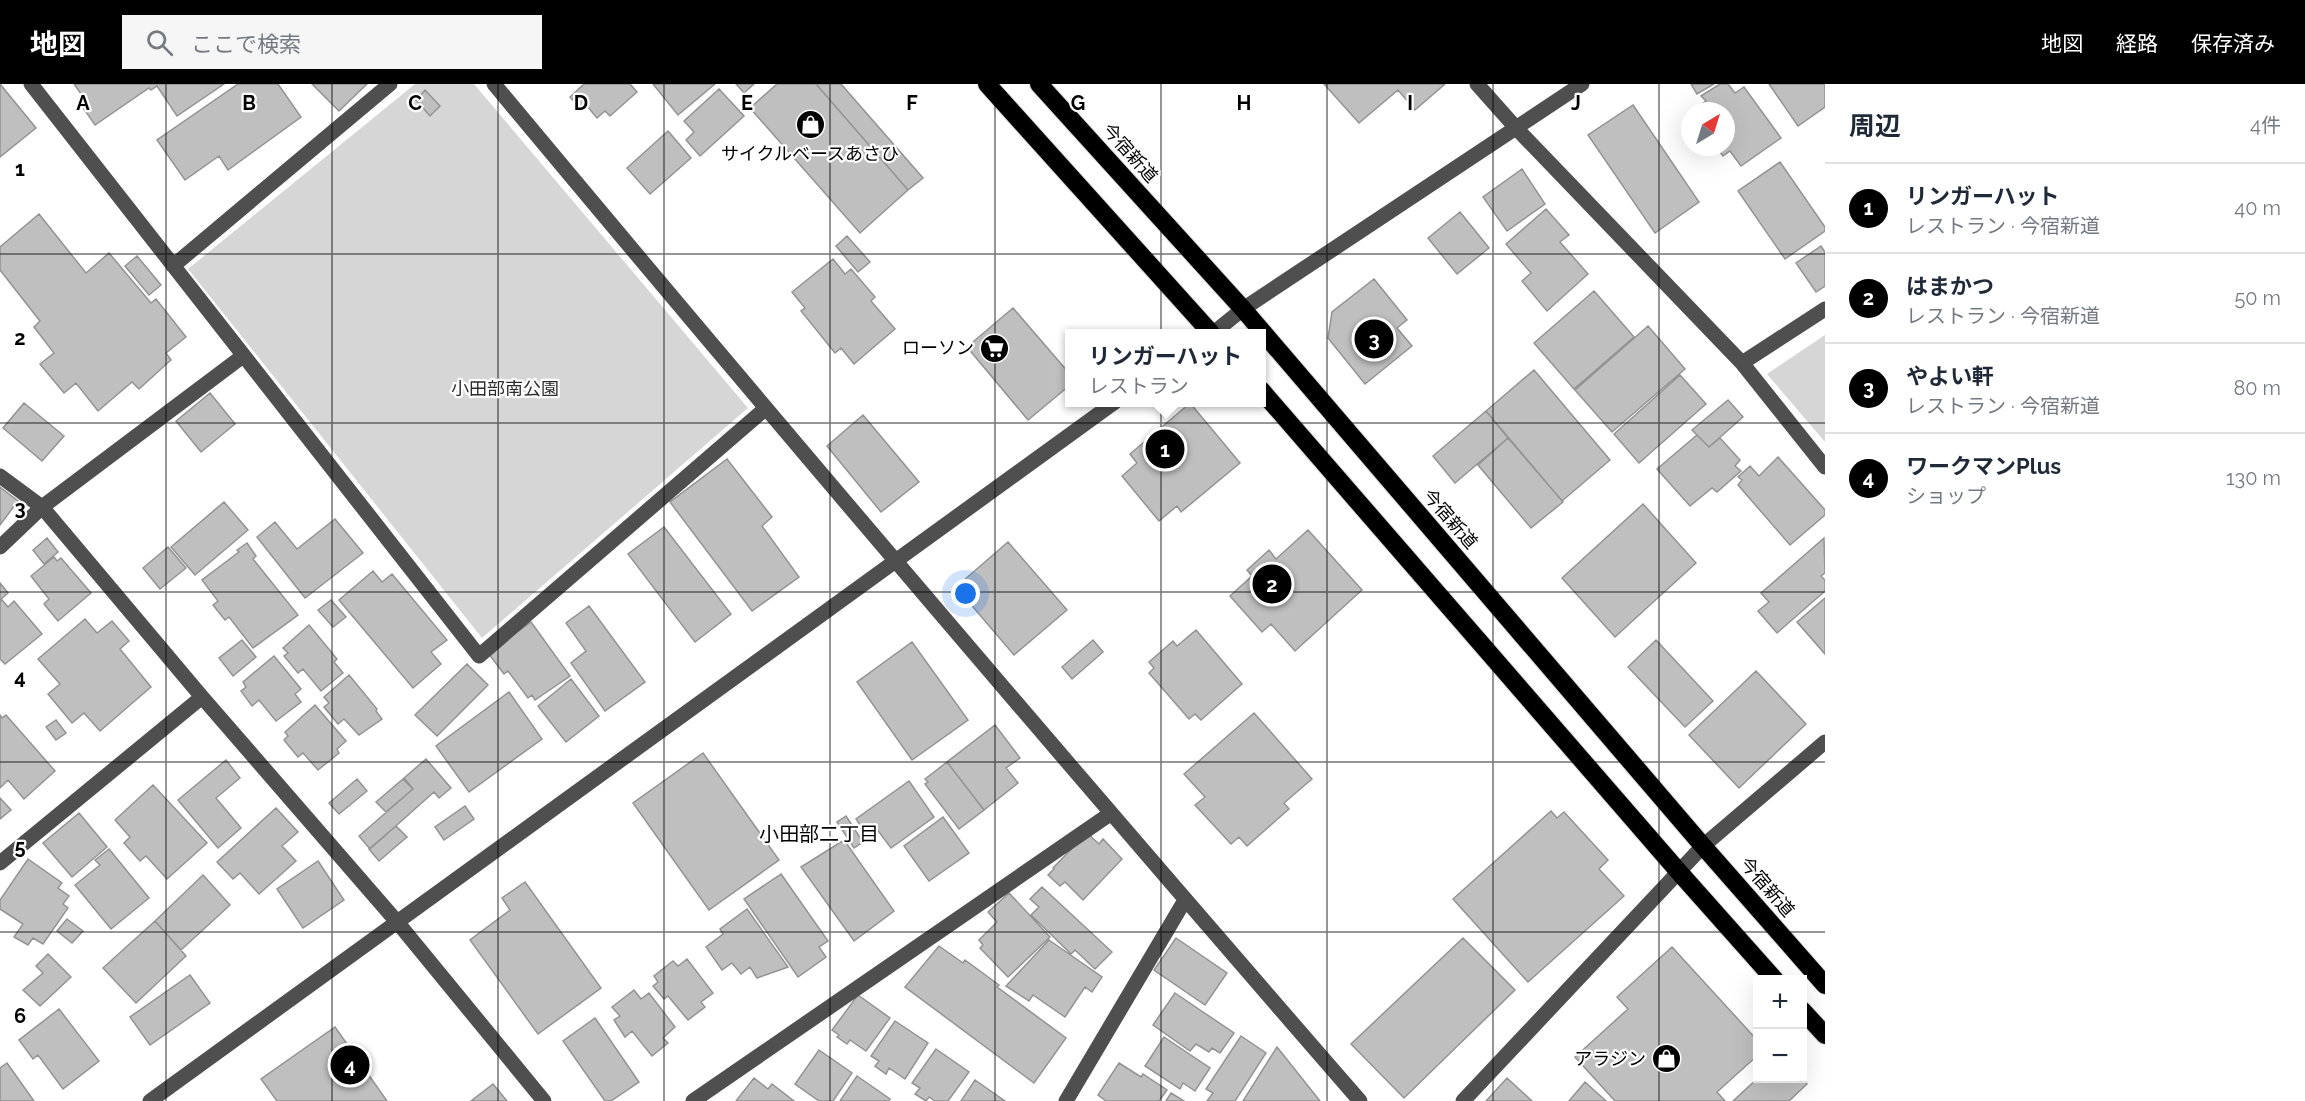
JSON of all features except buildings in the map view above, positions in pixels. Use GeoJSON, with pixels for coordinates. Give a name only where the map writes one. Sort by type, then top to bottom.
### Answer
{"type":"FeatureCollection","features":[{"type":"Feature","properties":{"kind":"highway"},"geometry":{"type":"LineString","coordinates":[[987,84],[1208,329]]}},
{"type":"Feature","properties":{"kind":"highway","name":"今宿新道"},"geometry":{"type":"LineString","coordinates":[[1039,84],[1260,329]]}},
{"type":"Feature","properties":{"kind":"highway","name":"今宿新道"},"geometry":{"type":"LineString","coordinates":[[1266,336],[1825,985]]}},
{"type":"Feature","properties":{"kind":"highway"},"geometry":{"type":"LineString","coordinates":[[1266,396],[1771,975]]}},
{"type":"Feature","properties":{"kind":"highway"},"geometry":{"type":"LineString","coordinates":[[1807,1015],[1825,1035]]}},
{"type":"Feature","properties":{"kind":"street"},"geometry":{"type":"LineString","coordinates":[[31,84],[478,656],[765,409]]}},
{"type":"Feature","properties":{"kind":"street"},"geometry":{"type":"LineString","coordinates":[[173,266],[390,84]]}},
{"type":"Feature","properties":{"kind":"street"},"geometry":{"type":"LineString","coordinates":[[494,84],[765,409],[1110,814],[1360,1101]]}},
{"type":"Feature","properties":{"kind":"street"},"geometry":{"type":"LineString","coordinates":[[1477,84],[1516,129],[1742,363],[1825,467]]}},
{"type":"Feature","properties":{"kind":"street"},"geometry":{"type":"LineString","coordinates":[[1217,329],[1243,309],[1582,84]]}},
{"type":"Feature","properties":{"kind":"street"},"geometry":{"type":"LineString","coordinates":[[1742,363],[1825,309]]}},
{"type":"Feature","properties":{"kind":"street"},"geometry":{"type":"LineString","coordinates":[[0,547],[42,507],[243,356]]}},
{"type":"Feature","properties":{"kind":"street"},"geometry":{"type":"LineString","coordinates":[[150,1101],[1108,407]]}},
{"type":"Feature","properties":{"kind":"street"},"geometry":{"type":"LineString","coordinates":[[0,476],[42,507],[202,697],[398,923],[544,1101]]}},
{"type":"Feature","properties":{"kind":"street"},"geometry":{"type":"LineString","coordinates":[[0,863],[202,697]]}},
{"type":"Feature","properties":{"kind":"street"},"geometry":{"type":"LineString","coordinates":[[1463,1101],[1703,846],[1825,742]]}},
{"type":"Feature","properties":{"kind":"street"},"geometry":{"type":"LineString","coordinates":[[693,1101],[1110,814]]}},
{"type":"Feature","properties":{"kind":"street"},"geometry":{"type":"LineString","coordinates":[[1066,1101],[1185,900]]}},
{"type":"Feature","properties":{"kind":"green space","name":"小田部南公園"},"geometry":{"type":"Polygon","coordinates":[[[415,84],[474,84],[748,408],[482,638],[188,269],[415,84]]]}},
{"type":"Feature","properties":{"kind":"green space"},"geometry":{"type":"Polygon","coordinates":[[[1825,335],[1825,442],[1767,374],[1825,335]]]}},
{"type":"Feature","properties":{"kind":"place","name":"サイクルベースあさひ"},"geometry":{"type":"Point","coordinates":[810,125]}},
{"type":"Feature","properties":{"kind":"place","name":"やよい軒"},"geometry":{"type":"Point","coordinates":[1374,339]}},
{"type":"Feature","properties":{"kind":"place","name":"ローソン"},"geometry":{"type":"Point","coordinates":[995,348]}},
{"type":"Feature","properties":{"kind":"place","name":"リンガーハット"},"geometry":{"type":"Point","coordinates":[1165,449]}},
{"type":"Feature","properties":{"kind":"place","name":"はまかつ"},"geometry":{"type":"Point","coordinates":[1272,584]}},
{"type":"Feature","properties":{"kind":"place","name":"アラジン"},"geometry":{"type":"Point","coordinates":[1667,1059]}},
{"type":"Feature","properties":{"kind":"place","name":"ワークマンPlus"},"geometry":{"type":"Point","coordinates":[350,1065]}},
{"type":"Feature","properties":{"kind":"district","name":"小田部二丁目"},"geometry":{"type":"Point","coordinates":[819,834]}}]}
